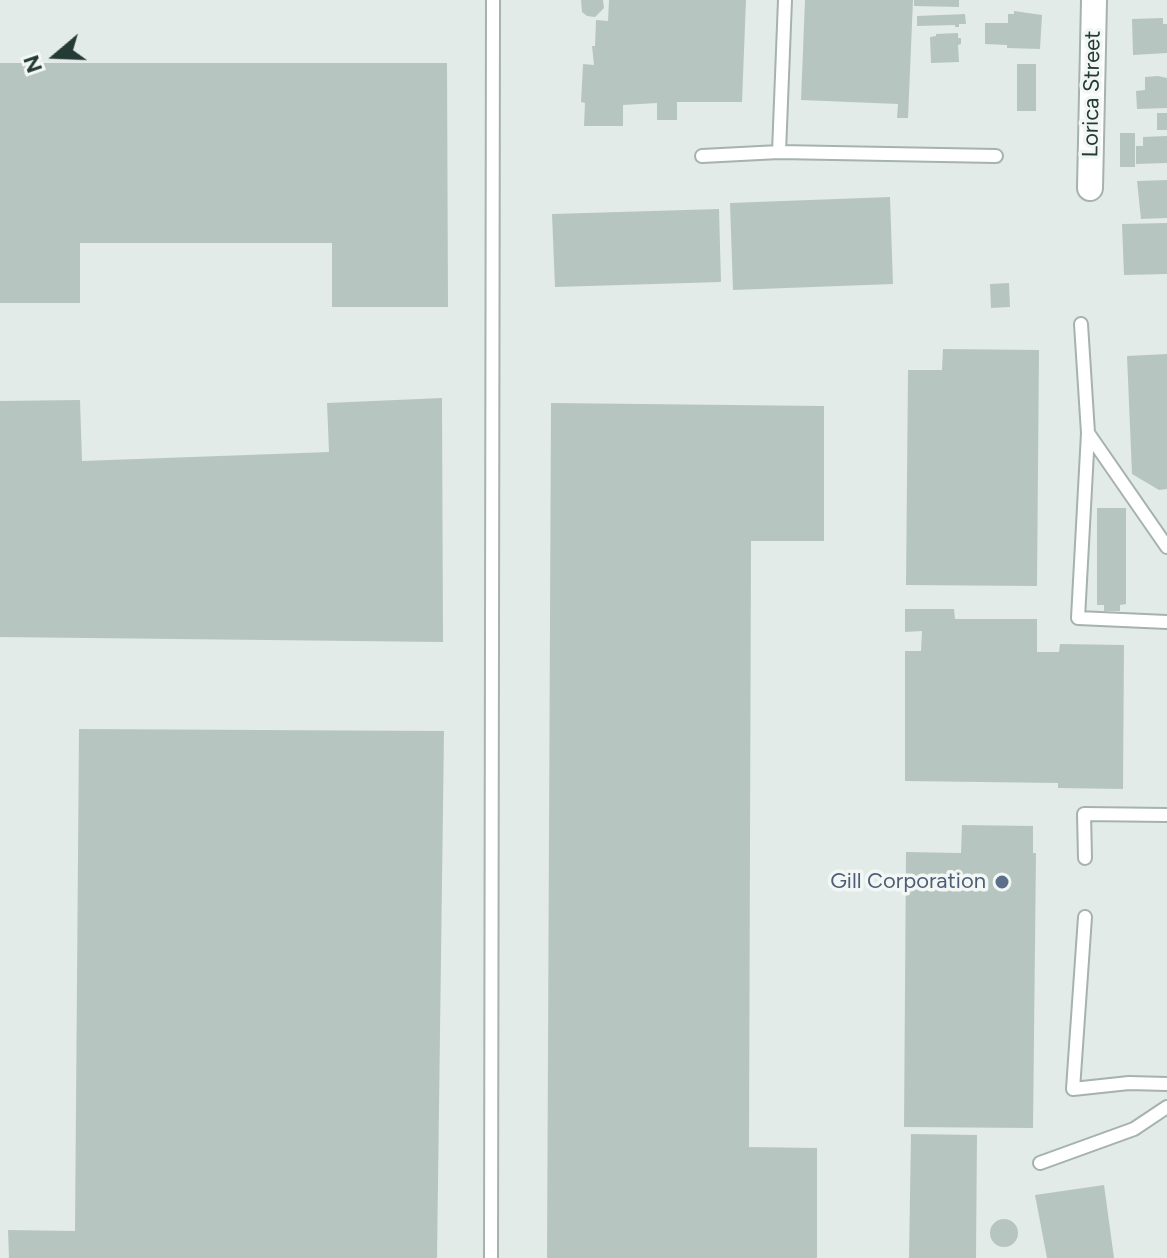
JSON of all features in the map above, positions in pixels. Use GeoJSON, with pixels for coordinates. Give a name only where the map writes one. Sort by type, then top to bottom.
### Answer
{"type":"FeatureCollection","features":[{"type":"Feature","properties":{"kind":"street","name":"Lorica Street"},"geometry":{"type":"LineString","coordinates":[[1090,188],[1094,0]]}},
{"type":"Feature","properties":{"kind":"lane"},"geometry":{"type":"LineString","coordinates":[[491,1258],[493,0]]}},
{"type":"Feature","properties":{"kind":"lane"},"geometry":{"type":"LineString","coordinates":[[779,152],[785,0]]}},
{"type":"Feature","properties":{"kind":"lane"},"geometry":{"type":"LineString","coordinates":[[702,156],[779,152],[996,156]]}},
{"type":"Feature","properties":{"kind":"lane"},"geometry":{"type":"LineString","coordinates":[[1081,324],[1088,433],[1078,618],[1167,622]]}},
{"type":"Feature","properties":{"kind":"lane"},"geometry":{"type":"LineString","coordinates":[[1088,433],[1167,547]]}},
{"type":"Feature","properties":{"kind":"lane"},"geometry":{"type":"LineString","coordinates":[[1085,858],[1084,814],[1167,815]]}},
{"type":"Feature","properties":{"kind":"lane"},"geometry":{"type":"LineString","coordinates":[[1085,917],[1073,1089],[1129,1083],[1167,1084]]}},
{"type":"Feature","properties":{"kind":"lane"},"geometry":{"type":"LineString","coordinates":[[1040,1163],[1134,1129],[1167,1107]]}},
{"type":"Feature","properties":{"kind":"building"},"geometry":{"type":"Polygon","coordinates":[[[581,0],[603,0],[604,8],[595,17],[587,16],[582,12],[581,0]]]}},
{"type":"Feature","properties":{"kind":"building"},"geometry":{"type":"Polygon","coordinates":[[[609,0],[746,0],[742,102],[677,102],[677,120],[657,120],[657,103],[623,105],[623,126],[584,126],[585,103],[581,102],[583,64],[594,65],[592,46],[595,46],[596,20],[608,21],[609,0]]]}},
{"type":"Feature","properties":{"kind":"building"},"geometry":{"type":"Polygon","coordinates":[[[805,0],[913,0],[908,118],[897,118],[898,104],[801,100],[805,0]]]}},
{"type":"Feature","properties":{"kind":"building"},"geometry":{"type":"Polygon","coordinates":[[[914,0],[959,0],[959,7],[914,6],[914,0]]]}},
{"type":"Feature","properties":{"kind":"building"},"geometry":{"type":"Polygon","coordinates":[[[1014,11],[1042,15],[1040,49],[985,44],[985,23],[1008,23],[1008,14],[1014,14],[1014,11]]]}},
{"type":"Feature","properties":{"kind":"building"},"geometry":{"type":"Polygon","coordinates":[[[965,14],[966,24],[959,24],[959,27],[917,26],[917,16],[965,14]]]}},
{"type":"Feature","properties":{"kind":"building"},"geometry":{"type":"Polygon","coordinates":[[[1163,18],[1163,24],[1167,24],[1167,53],[1133,55],[1132,19],[1163,18]]]}},
{"type":"Feature","properties":{"kind":"building"},"geometry":{"type":"Polygon","coordinates":[[[958,33],[958,38],[961,38],[958,45],[959,62],[931,63],[930,37],[958,33]]]}},
{"type":"Feature","properties":{"kind":"building"},"geometry":{"type":"Polygon","coordinates":[[[0,63],[447,63],[448,307],[332,307],[332,243],[80,243],[80,303],[0,303],[0,63]]]}},
{"type":"Feature","properties":{"kind":"building"},"geometry":{"type":"Polygon","coordinates":[[[1017,64],[1036,64],[1036,111],[1017,111],[1017,64]]]}},
{"type":"Feature","properties":{"kind":"building"},"geometry":{"type":"Polygon","coordinates":[[[1145,77],[1167,78],[1167,108],[1137,109],[1136,91],[1145,90],[1145,77]]]}},
{"type":"Feature","properties":{"kind":"building"},"geometry":{"type":"Polygon","coordinates":[[[1157,113],[1167,113],[1167,130],[1157,130],[1157,113]]]}},
{"type":"Feature","properties":{"kind":"building"},"geometry":{"type":"Polygon","coordinates":[[[1120,133],[1135,133],[1135,167],[1120,167],[1120,133]]]}},
{"type":"Feature","properties":{"kind":"building"},"geometry":{"type":"Polygon","coordinates":[[[1167,136],[1167,163],[1136,164],[1136,146],[1143,146],[1143,137],[1167,136]]]}},
{"type":"Feature","properties":{"kind":"building"},"geometry":{"type":"Polygon","coordinates":[[[1167,180],[1167,218],[1141,219],[1137,181],[1167,180]]]}},
{"type":"Feature","properties":{"kind":"building"},"geometry":{"type":"Polygon","coordinates":[[[890,197],[893,284],[733,290],[730,203],[890,197]]]}},
{"type":"Feature","properties":{"kind":"building"},"geometry":{"type":"Polygon","coordinates":[[[719,209],[721,282],[555,287],[552,214],[719,209]]]}},
{"type":"Feature","properties":{"kind":"building"},"geometry":{"type":"Polygon","coordinates":[[[1167,223],[1167,274],[1124,275],[1122,224],[1167,223]]]}},
{"type":"Feature","properties":{"kind":"building"},"geometry":{"type":"Polygon","coordinates":[[[1009,283],[1010,307],[991,308],[990,284],[1009,283]]]}},
{"type":"Feature","properties":{"kind":"building"},"geometry":{"type":"Polygon","coordinates":[[[943,349],[1039,350],[1037,586],[906,585],[908,370],[942,370],[943,349]]]}},
{"type":"Feature","properties":{"kind":"building"},"geometry":{"type":"Polygon","coordinates":[[[1167,354],[1167,489],[1159,490],[1132,474],[1127,356],[1167,354]]]}},
{"type":"Feature","properties":{"kind":"building"},"geometry":{"type":"Polygon","coordinates":[[[442,398],[443,642],[0,637],[0,401],[80,400],[82,461],[329,452],[327,403],[442,398]]]}},
{"type":"Feature","properties":{"kind":"building"},"geometry":{"type":"Polygon","coordinates":[[[551,403],[824,406],[824,541],[751,541],[749,1147],[817,1148],[817,1258],[547,1258],[551,403]]]}},
{"type":"Feature","properties":{"kind":"building"},"geometry":{"type":"Polygon","coordinates":[[[1097,508],[1126,508],[1126,604],[1120,605],[1120,611],[1104,611],[1104,605],[1097,605],[1097,508]]]}},
{"type":"Feature","properties":{"kind":"building"},"geometry":{"type":"Polygon","coordinates":[[[905,609],[954,609],[955,619],[1037,619],[1037,652],[1059,652],[1060,644],[1124,645],[1123,789],[1058,788],[1058,783],[905,781],[905,651],[921,651],[922,631],[905,632],[905,609]]]}},
{"type":"Feature","properties":{"kind":"building"},"geometry":{"type":"Polygon","coordinates":[[[79,729],[444,731],[437,1258],[9,1258],[8,1230],[75,1231],[79,729]]]}},
{"type":"Feature","properties":{"kind":"building"},"geometry":{"type":"Polygon","coordinates":[[[962,825],[1033,826],[1033,853],[1036,853],[1033,1128],[904,1127],[906,852],[961,853],[962,825]]]}},
{"type":"Feature","properties":{"kind":"building"},"geometry":{"type":"Polygon","coordinates":[[[911,1134],[977,1135],[976,1258],[909,1258],[911,1134]]]}},
{"type":"Feature","properties":{"kind":"building"},"geometry":{"type":"Polygon","coordinates":[[[1104,1185],[1114,1258],[1047,1258],[1035,1195],[1104,1185]]]}},
{"type":"Feature","properties":{"kind":"building"},"geometry":{"type":"Polygon","coordinates":[[[1004,1219],[1014,1223],[1018,1233],[1014,1243],[1004,1247],[994,1243],[990,1233],[994,1223],[1004,1219]]]}},
{"type":"Feature","properties":{"kind":"place","name":"Gill Corporation"},"geometry":{"type":"Point","coordinates":[1002,882]}}]}
